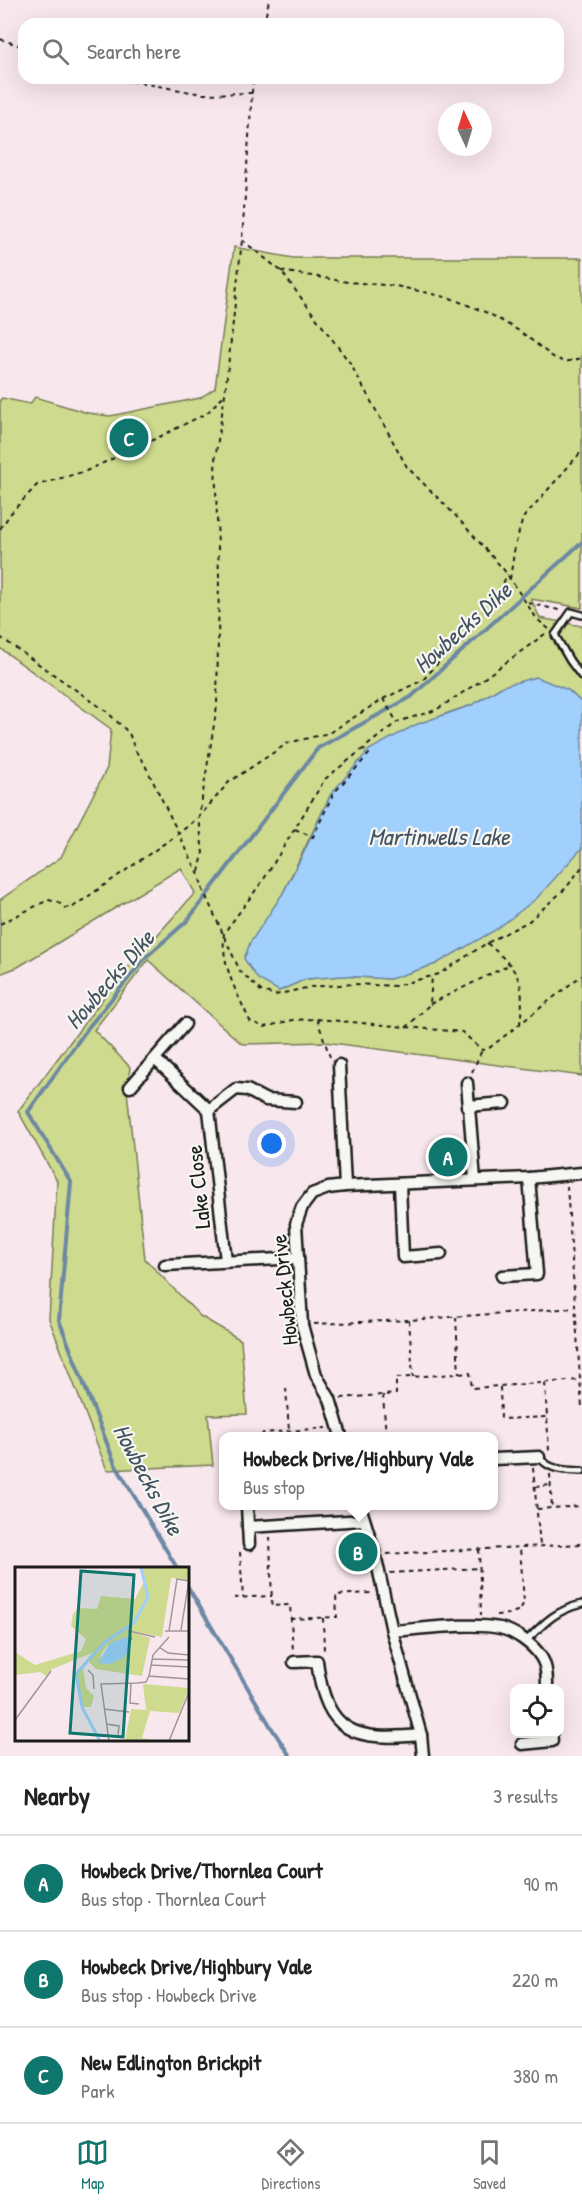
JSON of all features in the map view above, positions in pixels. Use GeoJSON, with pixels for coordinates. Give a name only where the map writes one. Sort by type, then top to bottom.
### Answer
{"type":"FeatureCollection","features":[{"type":"Feature","properties":{"kind":"street"},"geometry":{"type":"LineString","coordinates":[[130,1087],[185,1024]]}},
{"type":"Feature","properties":{"kind":"street"},"geometry":{"type":"LineString","coordinates":[[155,1059],[209,1110],[236,1089],[248,1089],[266,1100],[296,1102]]}},
{"type":"Feature","properties":{"kind":"street"},"geometry":{"type":"LineString","coordinates":[[339,1065],[345,1186]]}},
{"type":"Feature","properties":{"kind":"street"},"geometry":{"type":"LineString","coordinates":[[467,1083],[475,1180]]}},
{"type":"Feature","properties":{"kind":"street"},"geometry":{"type":"LineString","coordinates":[[468,1106],[506,1103]]}},
{"type":"Feature","properties":{"kind":"street","name":"Lake Close"},"geometry":{"type":"LineString","coordinates":[[209,1110],[226,1261]]}},
{"type":"Feature","properties":{"kind":"street","name":"Howbeck Drive"},"geometry":{"type":"LineString","coordinates":[[339,1432],[330,1399],[316,1375],[302,1325],[296,1224],[302,1207],[312,1194],[328,1188],[345,1186],[528,1178],[582,1173]]}},
{"type":"Feature","properties":{"kind":"street"},"geometry":{"type":"LineString","coordinates":[[502,1276],[537,1274],[528,1178]]}},
{"type":"Feature","properties":{"kind":"street"},"geometry":{"type":"LineString","coordinates":[[400,1184],[404,1257],[441,1254]]}},
{"type":"Feature","properties":{"kind":"street"},"geometry":{"type":"LineString","coordinates":[[165,1265],[298,1258]]}},
{"type":"Feature","properties":{"kind":"street"},"geometry":{"type":"LineString","coordinates":[[498,1459],[536,1457]]}},
{"type":"Feature","properties":{"kind":"street"},"geometry":{"type":"LineString","coordinates":[[247,1510],[249,1544]]}},
{"type":"Feature","properties":{"kind":"street"},"geometry":{"type":"LineString","coordinates":[[361,1510],[375,1554],[392,1631],[421,1735],[423,1756]]}},
{"type":"Feature","properties":{"kind":"street"},"geometry":{"type":"LineString","coordinates":[[248,1527],[364,1520]]}},
{"type":"Feature","properties":{"kind":"street"},"geometry":{"type":"LineString","coordinates":[[392,1631],[482,1626],[501,1628],[526,1641],[541,1657],[546,1670],[547,1684]]}},
{"type":"Feature","properties":{"kind":"street"},"geometry":{"type":"LineString","coordinates":[[294,1662],[317,1661],[325,1700],[339,1722],[355,1733],[373,1738],[421,1735]]}},
{"type":"Feature","properties":{"kind":"street"},"geometry":{"type":"LineString","coordinates":[[522,1744],[552,1741],[552,1738]]}},
{"type":"Feature","properties":{"kind":"lane"},"geometry":{"type":"LineString","coordinates":[[582,615],[571,612],[555,634],[582,677]]}},
{"type":"Feature","properties":{"kind":"lane"},"geometry":{"type":"LineString","coordinates":[[536,1457],[545,1465],[582,1471]]}},
{"type":"Feature","properties":{"kind":"lane"},"geometry":{"type":"LineString","coordinates":[[526,1641],[546,1621],[564,1608],[582,1604]]}},
{"type":"Feature","properties":{"kind":"path"},"geometry":{"type":"LineString","coordinates":[[265,18],[269,0]]}},
{"type":"Feature","properties":{"kind":"path"},"geometry":{"type":"LineString","coordinates":[[0,39],[18,45]]}},
{"type":"Feature","properties":{"kind":"path"},"geometry":{"type":"LineString","coordinates":[[147,84],[202,94],[252,93]]}},
{"type":"Feature","properties":{"kind":"path"},"geometry":{"type":"LineString","coordinates":[[199,874],[203,854],[199,817],[217,706],[219,576],[215,460],[225,394],[242,240],[253,84]]}},
{"type":"Feature","properties":{"kind":"path"},"geometry":{"type":"LineString","coordinates":[[242,240],[281,271],[350,363],[407,467],[455,515],[507,574],[537,619],[555,634]]}},
{"type":"Feature","properties":{"kind":"path"},"geometry":{"type":"LineString","coordinates":[[281,271],[348,282],[396,286],[450,298],[490,314],[522,332],[553,357],[565,362],[582,358]]}},
{"type":"Feature","properties":{"kind":"path"},"geometry":{"type":"LineString","coordinates":[[0,529],[10,513],[38,485],[86,471],[155,439],[207,413],[225,394]]}},
{"type":"Feature","properties":{"kind":"path"},"geometry":{"type":"LineString","coordinates":[[510,579],[523,518],[582,451]]}},
{"type":"Feature","properties":{"kind":"path"},"geometry":{"type":"LineString","coordinates":[[0,924],[48,900],[58,902],[65,908],[73,907],[178,834],[199,817],[229,782],[288,743],[329,733],[383,699],[423,680],[499,594],[507,574]]}},
{"type":"Feature","properties":{"kind":"path"},"geometry":{"type":"LineString","coordinates":[[528,603],[571,612]]}},
{"type":"Feature","properties":{"kind":"path"},"geometry":{"type":"LineString","coordinates":[[549,629],[542,638],[436,710],[397,723],[326,779],[264,879],[224,933],[228,974],[250,1021],[264,1027],[293,1020],[317,1018],[462,1032],[482,1050],[488,1050],[582,975]]}},
{"type":"Feature","properties":{"kind":"path"},"geometry":{"type":"LineString","coordinates":[[0,637],[106,711],[129,734],[199,874],[203,890],[240,971],[261,991],[275,995],[309,987],[354,984],[395,986],[439,974],[487,943],[529,921],[566,888],[582,867]]}},
{"type":"Feature","properties":{"kind":"path"},"geometry":{"type":"LineString","coordinates":[[383,699],[397,723]]}},
{"type":"Feature","properties":{"kind":"path"},"geometry":{"type":"LineString","coordinates":[[296,829],[313,837],[333,794],[369,754],[364,749]]}},
{"type":"Feature","properties":{"kind":"path"},"geometry":{"type":"LineString","coordinates":[[487,943],[511,964],[522,988],[520,1023]]}},
{"type":"Feature","properties":{"kind":"path"},"geometry":{"type":"LineString","coordinates":[[406,1028],[430,1004],[511,964]]}},
{"type":"Feature","properties":{"kind":"path"},"geometry":{"type":"LineString","coordinates":[[430,1004],[432,976]]}},
{"type":"Feature","properties":{"kind":"path"},"geometry":{"type":"LineString","coordinates":[[317,1018],[328,1056],[339,1065]]}},
{"type":"Feature","properties":{"kind":"path"},"geometry":{"type":"LineString","coordinates":[[467,1083],[482,1050]]}},
{"type":"Feature","properties":{"kind":"path"},"geometry":{"type":"LineString","coordinates":[[566,1174],[582,1408]]}},
{"type":"Feature","properties":{"kind":"path"},"geometry":{"type":"LineString","coordinates":[[302,1325],[574,1308]]}},
{"type":"Feature","properties":{"kind":"path"},"geometry":{"type":"LineString","coordinates":[[456,1317],[459,1374]]}},
{"type":"Feature","properties":{"kind":"path"},"geometry":{"type":"LineString","coordinates":[[409,1320],[413,1377]]}},
{"type":"Feature","properties":{"kind":"path"},"geometry":{"type":"LineString","coordinates":[[330,1399],[396,1394],[396,1378],[470,1373],[472,1388],[580,1380]]}},
{"type":"Feature","properties":{"kind":"path"},"geometry":{"type":"LineString","coordinates":[[546,1383],[552,1508]]}},
{"type":"Feature","properties":{"kind":"path"},"geometry":{"type":"LineString","coordinates":[[500,1386],[501,1419],[547,1417]]}},
{"type":"Feature","properties":{"kind":"path"},"geometry":{"type":"LineString","coordinates":[[286,1388],[289,1431]]}},
{"type":"Feature","properties":{"kind":"path"},"geometry":{"type":"LineString","coordinates":[[383,1395],[386,1432]]}},
{"type":"Feature","properties":{"kind":"path"},"geometry":{"type":"LineString","coordinates":[[276,1432],[339,1432]]}},
{"type":"Feature","properties":{"kind":"path"},"geometry":{"type":"LineString","coordinates":[[536,1457],[535,1487],[540,1546]]}},
{"type":"Feature","properties":{"kind":"path"},"geometry":{"type":"LineString","coordinates":[[535,1487],[551,1485]]}},
{"type":"Feature","properties":{"kind":"path"},"geometry":{"type":"LineString","coordinates":[[537,1509],[582,1506]]}},
{"type":"Feature","properties":{"kind":"path"},"geometry":{"type":"LineString","coordinates":[[270,1526],[272,1606],[290,1605],[294,1662]]}},
{"type":"Feature","properties":{"kind":"path"},"geometry":{"type":"LineString","coordinates":[[243,1598],[240,1546],[249,1544]]}},
{"type":"Feature","properties":{"kind":"path"},"geometry":{"type":"LineString","coordinates":[[375,1554],[582,1544]]}},
{"type":"Feature","properties":{"kind":"path"},"geometry":{"type":"LineString","coordinates":[[490,1615],[509,1614],[520,1610],[524,1602],[520,1547]]}},
{"type":"Feature","properties":{"kind":"path"},"geometry":{"type":"LineString","coordinates":[[479,1549],[482,1626]]}},
{"type":"Feature","properties":{"kind":"path"},"geometry":{"type":"LineString","coordinates":[[380,1574],[480,1568]]}},
{"type":"Feature","properties":{"kind":"path"},"geometry":{"type":"LineString","coordinates":[[290,1619],[337,1617],[336,1595],[384,1593]]}},
{"type":"Feature","properties":{"kind":"path"},"geometry":{"type":"LineString","coordinates":[[234,1598],[272,1596]]}},
{"type":"Feature","properties":{"kind":"path"},"geometry":{"type":"LineString","coordinates":[[317,1661],[324,1650],[323,1618]]}},
{"type":"Feature","properties":{"kind":"green space"},"geometry":{"type":"Polygon","coordinates":[[[234,247],[293,258],[582,258],[582,608],[531,599],[540,618],[582,626],[582,703],[568,690],[503,686],[472,705],[445,714],[331,794],[283,893],[279,991],[306,979],[342,976],[390,979],[436,964],[582,848],[582,1076],[325,1042],[242,1044],[148,960],[94,1030],[130,1067],[127,1091],[145,1259],[200,1316],[241,1340],[247,1414],[208,1415],[213,1465],[107,1470],[49,1319],[57,1181],[18,1111],[117,980],[195,893],[181,868],[18,967],[0,974],[0,900],[61,857],[107,768],[111,729],[0,648],[0,400],[2,398],[30,404],[35,397],[88,413],[110,416],[200,398],[215,388],[234,247]]]}},
{"type":"Feature","properties":{"kind":"water","name":"Martinwells Lake"},"geometry":{"type":"Polygon","coordinates":[[[536,677],[568,690],[582,703],[582,848],[537,898],[497,929],[436,964],[390,979],[342,976],[306,979],[279,991],[258,979],[244,959],[250,943],[283,893],[331,794],[369,750],[415,725],[472,705],[503,686],[536,677]]]}},
{"type":"Feature","properties":{"kind":"waterway","name":"Howbecks Dike"},"geometry":{"type":"LineString","coordinates":[[176,1567],[115,1464],[59,1320],[71,1182],[28,1112],[87,1029],[146,957],[187,921],[318,748],[411,697],[582,542]]}},
{"type":"Feature","properties":{"kind":"waterway","name":"Howbecks Dike"},"geometry":{"type":"LineString","coordinates":[[189,1589],[290,1756]]}},
{"type":"Feature","properties":{"kind":"place","name":"New Edlington Brickpit"},"geometry":{"type":"Point","coordinates":[129,438]}},
{"type":"Feature","properties":{"kind":"place","name":"Howbeck Drive/Thornlea Court"},"geometry":{"type":"Point","coordinates":[448,1157]}},
{"type":"Feature","properties":{"kind":"place","name":"Howbeck Drive/Highbury Vale"},"geometry":{"type":"Point","coordinates":[358,1552]}}]}
